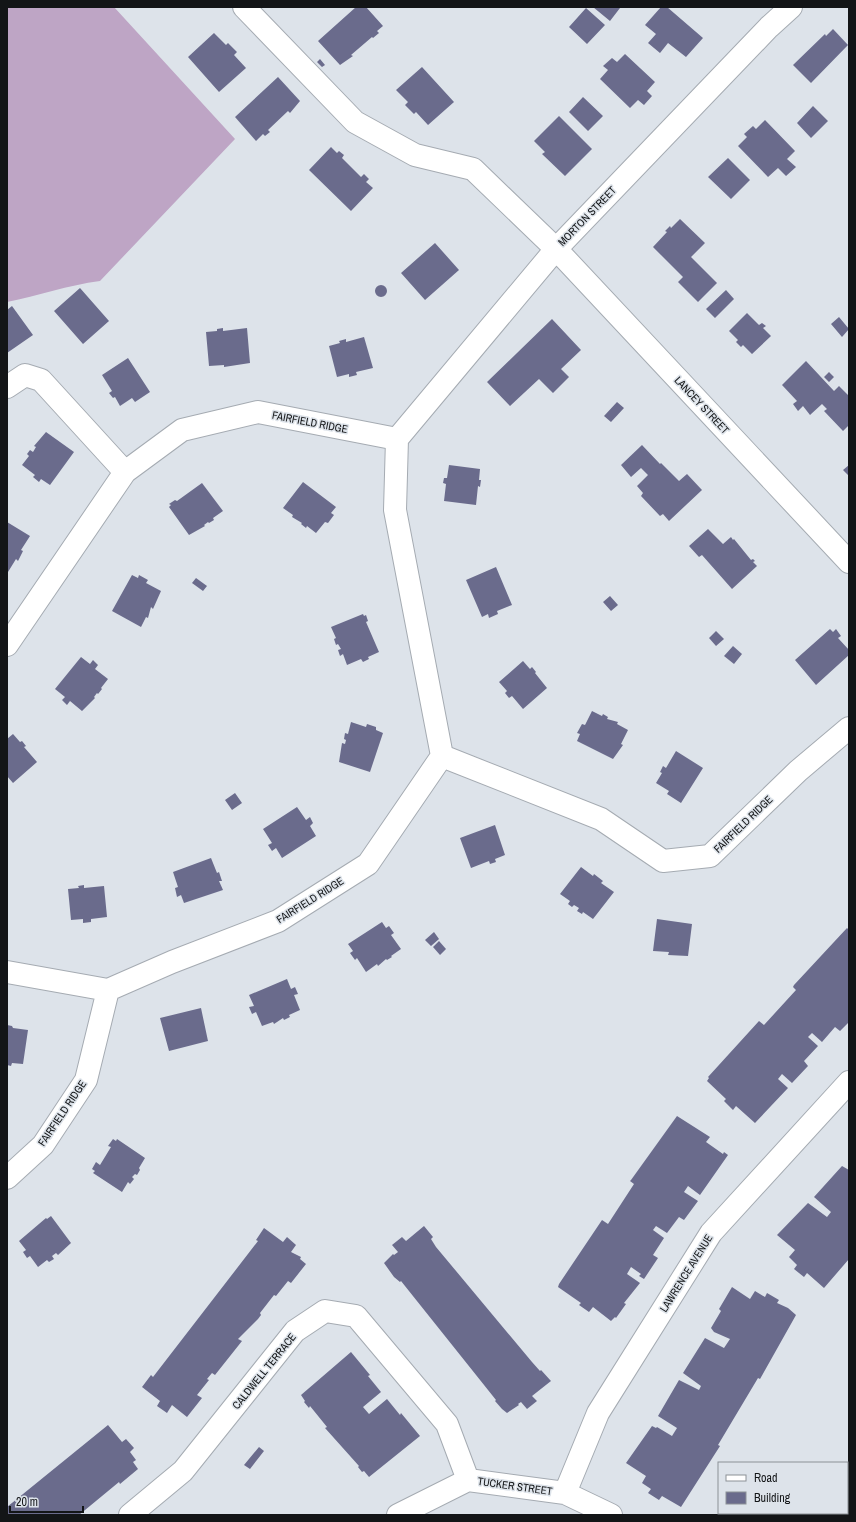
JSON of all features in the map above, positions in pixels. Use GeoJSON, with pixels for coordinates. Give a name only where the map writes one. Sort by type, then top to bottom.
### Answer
{"type":"FeatureCollection","features":[{"type":"Feature","properties":{"kind":"street","name":"LANCEY STREET"},"geometry":{"type":"LineString","coordinates":[[244,7],[355,122],[416,154],[473,169],[556,249],[849,562]]}},
{"type":"Feature","properties":{"kind":"street","name":"MORTON STREET"},"geometry":{"type":"LineString","coordinates":[[396,438],[556,249],[769,27],[791,7]]}},
{"type":"Feature","properties":{"kind":"street"},"geometry":{"type":"LineString","coordinates":[[7,387],[26,375],[41,380],[125,472]]}},
{"type":"Feature","properties":{"kind":"street","name":"FAIRFIELD RIDGE"},"geometry":{"type":"LineString","coordinates":[[7,645],[125,472],[182,430],[258,412],[396,438]]}},
{"type":"Feature","properties":{"kind":"street"},"geometry":{"type":"LineString","coordinates":[[396,438],[395,510],[442,756]]}},
{"type":"Feature","properties":{"kind":"street","name":"FAIRFIELD RIDGE"},"geometry":{"type":"LineString","coordinates":[[7,1178],[43,1145],[86,1080],[108,990],[172,962],[278,921],[368,864],[442,756],[601,819],[663,861],[710,856],[798,771],[849,728]]}},
{"type":"Feature","properties":{"kind":"street"},"geometry":{"type":"LineString","coordinates":[[7,972],[108,990]]}},
{"type":"Feature","properties":{"kind":"street","name":"LAWRENCE AVENUE"},"geometry":{"type":"LineString","coordinates":[[565,1493],[598,1413],[711,1233],[849,1082]]}},
{"type":"Feature","properties":{"kind":"street","name":"CALDWELL TERRACE"},"geometry":{"type":"LineString","coordinates":[[130,1515],[183,1471],[295,1331],[325,1312],[356,1316],[447,1424],[468,1480]]}},
{"type":"Feature","properties":{"kind":"street","name":"TUCKER STREET"},"geometry":{"type":"LineString","coordinates":[[398,1515],[468,1480],[565,1493],[611,1515]]}},
{"type":"Feature","properties":{"kind":"shaded area"},"geometry":{"type":"Polygon","coordinates":[[[7,7],[114,7],[235,139],[100,281],[76,285],[7,302],[7,7]]]}},
{"type":"Feature","properties":{"kind":"building"},"geometry":{"type":"Polygon","coordinates":[[[356,7],[366,7],[383,26],[377,31],[379,33],[373,38],[372,37],[351,55],[353,56],[340,65],[318,41],[356,7]]]}},
{"type":"Feature","properties":{"kind":"building"},"geometry":{"type":"Polygon","coordinates":[[[593,7],[619,7],[620,8],[610,21],[593,7]]]}},
{"type":"Feature","properties":{"kind":"building"},"geometry":{"type":"Polygon","coordinates":[[[661,7],[667,7],[703,38],[686,57],[668,43],[660,53],[648,43],[656,34],[645,25],[661,7]]]}},
{"type":"Feature","properties":{"kind":"building"},"geometry":{"type":"Polygon","coordinates":[[[586,8],[605,25],[587,44],[569,27],[586,8]]]}},
{"type":"Feature","properties":{"kind":"building"},"geometry":{"type":"Polygon","coordinates":[[[833,29],[848,45],[811,83],[793,65],[825,34],[826,36],[833,29]]]}},
{"type":"Feature","properties":{"kind":"building"},"geometry":{"type":"Polygon","coordinates":[[[214,33],[226,45],[228,43],[237,52],[234,55],[246,68],[219,92],[188,57],[214,33]]]}},
{"type":"Feature","properties":{"kind":"building"},"geometry":{"type":"Polygon","coordinates":[[[625,54],[655,82],[647,91],[652,96],[644,105],[638,100],[630,108],[600,79],[608,70],[603,66],[612,58],[617,62],[625,54]]]}},
{"type":"Feature","properties":{"kind":"building"},"geometry":{"type":"Polygon","coordinates":[[[320,59],[325,65],[322,67],[317,62],[320,59]]]}},
{"type":"Feature","properties":{"kind":"building"},"geometry":{"type":"Polygon","coordinates":[[[422,67],[454,102],[428,125],[416,112],[414,114],[405,105],[408,102],[396,90],[422,67]]]}},
{"type":"Feature","properties":{"kind":"building"},"geometry":{"type":"Polygon","coordinates":[[[278,77],[300,101],[290,113],[288,111],[268,130],[270,132],[265,136],[263,134],[256,141],[235,117],[278,77]]]}},
{"type":"Feature","properties":{"kind":"building"},"geometry":{"type":"Polygon","coordinates":[[[583,97],[603,116],[588,131],[569,112],[583,97]]]}},
{"type":"Feature","properties":{"kind":"building"},"geometry":{"type":"Polygon","coordinates":[[[813,106],[828,121],[811,138],[797,123],[813,106]]]}},
{"type":"Feature","properties":{"kind":"building"},"geometry":{"type":"Polygon","coordinates":[[[559,116],[592,149],[565,176],[542,154],[545,152],[534,141],[559,116]]]}},
{"type":"Feature","properties":{"kind":"building"},"geometry":{"type":"Polygon","coordinates":[[[765,120],[795,151],[787,159],[796,167],[786,176],[778,168],[768,177],[738,146],[747,137],[744,134],[753,126],[756,129],[765,120]]]}},
{"type":"Feature","properties":{"kind":"building"},"geometry":{"type":"Polygon","coordinates":[[[331,147],[337,153],[339,151],[344,155],[342,158],[361,177],[364,174],[369,179],[366,182],[373,188],[351,211],[309,170],[331,147]]]}},
{"type":"Feature","properties":{"kind":"building"},"geometry":{"type":"Polygon","coordinates":[[[728,158],[750,180],[731,199],[708,177],[728,158]]]}},
{"type":"Feature","properties":{"kind":"building"},"geometry":{"type":"Polygon","coordinates":[[[680,219],[705,243],[691,257],[717,283],[698,302],[678,282],[683,277],[653,247],[667,232],[665,231],[670,226],[671,228],[680,219]]]}},
{"type":"Feature","properties":{"kind":"building"},"geometry":{"type":"Polygon","coordinates":[[[435,243],[459,270],[425,300],[401,273],[435,243]]]}},
{"type":"Feature","properties":{"kind":"building"},"geometry":{"type":"Polygon","coordinates":[[[379,285],[383,285],[387,291],[383,297],[379,297],[375,293],[375,289],[379,285]]]}},
{"type":"Feature","properties":{"kind":"building"},"geometry":{"type":"Polygon","coordinates":[[[80,288],[109,321],[83,344],[54,311],[80,288]]]}},
{"type":"Feature","properties":{"kind":"building"},"geometry":{"type":"Polygon","coordinates":[[[726,290],[734,299],[715,318],[706,309],[726,290]]]}},
{"type":"Feature","properties":{"kind":"building"},"geometry":{"type":"Polygon","coordinates":[[[12,306],[33,335],[7,353],[7,310],[12,306]]]}},
{"type":"Feature","properties":{"kind":"building"},"geometry":{"type":"Polygon","coordinates":[[[747,313],[759,325],[762,323],[766,326],[763,328],[771,336],[752,354],[743,345],[741,347],[736,342],[738,340],[729,331],[747,313]]]}},
{"type":"Feature","properties":{"kind":"building"},"geometry":{"type":"Polygon","coordinates":[[[839,317],[849,329],[842,337],[831,324],[839,317]]]}},
{"type":"Feature","properties":{"kind":"building"},"geometry":{"type":"Polygon","coordinates":[[[552,319],[581,350],[561,369],[569,377],[553,393],[539,379],[510,406],[487,382],[552,319]]]}},
{"type":"Feature","properties":{"kind":"building"},"geometry":{"type":"Polygon","coordinates":[[[223,328],[223,331],[247,328],[250,363],[224,367],[224,365],[209,366],[206,332],[217,331],[217,329],[223,328]]]}},
{"type":"Feature","properties":{"kind":"building"},"geometry":{"type":"Polygon","coordinates":[[[364,337],[373,368],[356,372],[357,375],[349,377],[349,374],[337,377],[329,346],[340,343],[339,341],[346,339],[346,342],[364,337]]]}},
{"type":"Feature","properties":{"kind":"building"},"geometry":{"type":"Polygon","coordinates":[[[128,358],[150,392],[135,402],[132,398],[120,406],[115,397],[113,398],[109,393],[112,391],[102,375],[128,358]]]}},
{"type":"Feature","properties":{"kind":"building"},"geometry":{"type":"Polygon","coordinates":[[[806,361],[834,391],[839,386],[849,396],[849,425],[843,431],[824,411],[827,409],[822,404],[810,415],[803,406],[798,411],[793,404],[797,401],[782,385],[806,361]]]}},
{"type":"Feature","properties":{"kind":"building"},"geometry":{"type":"Polygon","coordinates":[[[829,372],[834,377],[829,382],[824,377],[829,372]]]}},
{"type":"Feature","properties":{"kind":"building"},"geometry":{"type":"Polygon","coordinates":[[[617,402],[624,408],[611,422],[604,416],[617,402]]]}},
{"type":"Feature","properties":{"kind":"building"},"geometry":{"type":"Polygon","coordinates":[[[46,432],[74,452],[50,485],[41,479],[39,482],[33,477],[35,475],[22,465],[29,456],[27,454],[30,450],[33,452],[36,447],[34,446],[46,432]]]}},
{"type":"Feature","properties":{"kind":"building"},"geometry":{"type":"Polygon","coordinates":[[[642,445],[679,481],[687,474],[702,490],[669,521],[663,514],[660,516],[641,496],[643,493],[637,486],[648,475],[641,468],[631,477],[621,465],[642,445]]]}},
{"type":"Feature","properties":{"kind":"building"},"geometry":{"type":"Polygon","coordinates":[[[449,465],[480,469],[479,480],[481,480],[480,487],[478,486],[476,505],[444,501],[446,484],[443,483],[444,478],[447,478],[449,465]]]}},
{"type":"Feature","properties":{"kind":"building"},"geometry":{"type":"Polygon","coordinates":[[[849,465],[849,476],[843,470],[849,465]]]}},
{"type":"Feature","properties":{"kind":"building"},"geometry":{"type":"Polygon","coordinates":[[[303,482],[336,507],[331,513],[334,515],[328,523],[325,522],[316,533],[307,526],[306,528],[301,524],[302,523],[292,517],[293,515],[283,508],[303,482]]]}},
{"type":"Feature","properties":{"kind":"building"},"geometry":{"type":"Polygon","coordinates":[[[202,483],[223,511],[213,518],[214,520],[209,523],[208,522],[204,525],[205,526],[189,535],[169,507],[171,505],[169,504],[175,500],[177,501],[202,483]]]}},
{"type":"Feature","properties":{"kind":"building"},"geometry":{"type":"Polygon","coordinates":[[[7,522],[30,536],[21,550],[23,551],[18,561],[16,559],[8,572],[7,571],[7,522]]]}},
{"type":"Feature","properties":{"kind":"building"},"geometry":{"type":"Polygon","coordinates":[[[708,529],[723,544],[731,537],[733,540],[734,539],[751,560],[753,559],[755,561],[753,562],[757,566],[732,589],[702,555],[699,557],[689,546],[708,529]]]}},
{"type":"Feature","properties":{"kind":"building"},"geometry":{"type":"Polygon","coordinates":[[[496,567],[512,605],[497,611],[498,614],[489,618],[488,614],[482,617],[466,580],[496,567]]]}},
{"type":"Feature","properties":{"kind":"building"},"geometry":{"type":"Polygon","coordinates":[[[132,575],[138,578],[139,575],[148,580],[146,583],[161,591],[153,609],[151,607],[148,618],[146,617],[141,627],[112,611],[132,575]]]}},
{"type":"Feature","properties":{"kind":"building"},"geometry":{"type":"Polygon","coordinates":[[[196,578],[207,586],[203,591],[192,583],[196,578]]]}},
{"type":"Feature","properties":{"kind":"building"},"geometry":{"type":"Polygon","coordinates":[[[610,596],[618,605],[611,611],[603,602],[610,596]]]}},
{"type":"Feature","properties":{"kind":"building"},"geometry":{"type":"Polygon","coordinates":[[[363,614],[364,616],[366,615],[368,621],[366,622],[379,652],[368,657],[369,659],[363,662],[361,659],[347,665],[343,654],[340,656],[338,650],[341,649],[338,644],[336,645],[334,639],[336,638],[331,627],[363,614]]]}},
{"type":"Feature","properties":{"kind":"building"},"geometry":{"type":"Polygon","coordinates":[[[830,629],[833,632],[836,629],[841,636],[838,638],[849,650],[849,655],[816,685],[795,660],[830,629]]]}},
{"type":"Feature","properties":{"kind":"building"},"geometry":{"type":"Polygon","coordinates":[[[716,631],[724,639],[716,646],[709,638],[716,631]]]}},
{"type":"Feature","properties":{"kind":"building"},"geometry":{"type":"Polygon","coordinates":[[[733,646],[742,654],[734,664],[724,656],[733,646]]]}},
{"type":"Feature","properties":{"kind":"building"},"geometry":{"type":"Polygon","coordinates":[[[81,657],[90,664],[93,660],[98,665],[95,669],[108,679],[101,688],[102,689],[94,697],[95,698],[82,711],[70,701],[67,705],[62,700],[65,697],[55,689],[81,657]]]}},
{"type":"Feature","properties":{"kind":"building"},"geometry":{"type":"Polygon","coordinates":[[[523,661],[530,669],[532,667],[547,688],[523,709],[512,696],[509,698],[505,693],[507,691],[499,682],[523,661]]]}},
{"type":"Feature","properties":{"kind":"building"},"geometry":{"type":"Polygon","coordinates":[[[592,711],[602,716],[603,714],[608,717],[607,719],[618,722],[617,724],[628,730],[621,744],[623,745],[613,759],[577,741],[580,734],[577,733],[582,724],[585,725],[592,711]]]}},
{"type":"Feature","properties":{"kind":"building"},"geometry":{"type":"Polygon","coordinates":[[[351,722],[366,727],[367,724],[376,727],[376,730],[383,733],[370,772],[339,762],[342,743],[345,744],[346,740],[344,739],[345,733],[348,734],[351,722]]]}},
{"type":"Feature","properties":{"kind":"building"},"geometry":{"type":"Polygon","coordinates":[[[13,734],[20,742],[22,741],[26,746],[24,747],[37,762],[13,783],[7,776],[7,739],[13,734]]]}},
{"type":"Feature","properties":{"kind":"building"},"geometry":{"type":"Polygon","coordinates":[[[676,751],[703,768],[681,803],[667,794],[669,791],[656,783],[662,773],[660,772],[663,766],[666,768],[676,751]]]}},
{"type":"Feature","properties":{"kind":"building"},"geometry":{"type":"Polygon","coordinates":[[[235,793],[242,803],[232,810],[225,800],[235,793]]]}},
{"type":"Feature","properties":{"kind":"building"},"geometry":{"type":"Polygon","coordinates":[[[297,807],[306,820],[310,817],[313,823],[310,826],[316,836],[282,858],[276,848],[272,851],[268,845],[272,843],[263,829],[297,807]]]}},
{"type":"Feature","properties":{"kind":"building"},"geometry":{"type":"Polygon","coordinates":[[[495,825],[505,855],[495,859],[496,862],[490,864],[489,861],[471,868],[460,838],[495,825]]]}},
{"type":"Feature","properties":{"kind":"building"},"geometry":{"type":"Polygon","coordinates":[[[211,858],[217,873],[219,872],[222,881],[219,881],[223,890],[184,903],[181,895],[177,897],[175,888],[178,887],[173,872],[211,858]]]}},
{"type":"Feature","properties":{"kind":"building"},"geometry":{"type":"Polygon","coordinates":[[[581,867],[593,876],[594,874],[603,881],[601,883],[614,892],[593,919],[583,912],[582,914],[577,911],[579,908],[574,905],[572,907],[568,904],[570,901],[560,894],[581,867]]]}},
{"type":"Feature","properties":{"kind":"building"},"geometry":{"type":"Polygon","coordinates":[[[84,885],[84,888],[104,886],[107,917],[91,919],[91,922],[83,923],[83,919],[71,920],[68,889],[79,888],[78,886],[84,885]]]}},
{"type":"Feature","properties":{"kind":"building"},"geometry":{"type":"Polygon","coordinates":[[[657,919],[692,924],[688,956],[668,955],[669,952],[653,951],[657,919]]]}},
{"type":"Feature","properties":{"kind":"building"},"geometry":{"type":"Polygon","coordinates":[[[382,922],[386,928],[389,926],[394,933],[391,935],[401,949],[391,956],[392,957],[387,960],[386,959],[378,966],[377,964],[366,972],[357,958],[355,960],[350,953],[353,951],[348,944],[382,922]]]}},
{"type":"Feature","properties":{"kind":"building"},"geometry":{"type":"Polygon","coordinates":[[[847,928],[849,930],[849,1022],[840,1031],[835,1027],[822,1042],[812,1033],[808,1037],[818,1046],[804,1061],[808,1066],[792,1083],[782,1074],[778,1079],[788,1088],[755,1123],[736,1106],[733,1110],[724,1101],[726,1099],[707,1081],[709,1078],[708,1077],[759,1021],[764,1025],[796,990],[793,987],[794,985],[847,928]]]}},
{"type":"Feature","properties":{"kind":"building"},"geometry":{"type":"Polygon","coordinates":[[[434,932],[439,939],[431,946],[425,940],[434,932]]]}},
{"type":"Feature","properties":{"kind":"building"},"geometry":{"type":"Polygon","coordinates":[[[439,941],[446,949],[440,955],[433,947],[439,941]]]}},
{"type":"Feature","properties":{"kind":"building"},"geometry":{"type":"Polygon","coordinates":[[[287,979],[291,989],[295,987],[298,994],[294,995],[300,1010],[289,1015],[290,1017],[284,1020],[283,1018],[274,1024],[273,1022],[262,1026],[256,1012],[252,1014],[249,1007],[254,1006],[249,995],[287,979]]]}},
{"type":"Feature","properties":{"kind":"building"},"geometry":{"type":"Polygon","coordinates":[[[201,1008],[208,1041],[169,1051],[160,1018],[201,1008]]]}},
{"type":"Feature","properties":{"kind":"building"},"geometry":{"type":"Polygon","coordinates":[[[7,1025],[12,1026],[13,1028],[28,1030],[23,1064],[12,1063],[11,1066],[7,1065],[7,1025]]]}},
{"type":"Feature","properties":{"kind":"building"},"geometry":{"type":"Polygon","coordinates":[[[677,1116],[710,1137],[706,1142],[723,1154],[724,1152],[728,1155],[700,1195],[688,1186],[684,1192],[698,1201],[684,1220],[679,1217],[667,1233],[656,1226],[653,1230],[664,1238],[653,1255],[658,1258],[644,1279],[639,1276],[641,1274],[631,1267],[627,1274],[640,1283],[624,1303],[626,1304],[616,1318],[615,1317],[611,1321],[593,1307],[589,1312],[579,1305],[581,1303],[558,1287],[602,1220],[608,1224],[634,1184],[630,1181],[677,1116]]]}},
{"type":"Feature","properties":{"kind":"building"},"geometry":{"type":"Polygon","coordinates":[[[113,1139],[116,1141],[117,1139],[145,1158],[137,1175],[135,1174],[132,1177],[134,1179],[130,1184],[128,1182],[122,1192],[93,1173],[95,1171],[92,1169],[96,1162],[100,1165],[111,1147],[108,1146],[113,1139]]]}},
{"type":"Feature","properties":{"kind":"building"},"geometry":{"type":"Polygon","coordinates":[[[842,1166],[849,1170],[849,1259],[824,1288],[807,1273],[804,1277],[794,1269],[797,1265],[789,1257],[795,1250],[777,1235],[808,1203],[827,1217],[831,1212],[814,1197],[842,1166]]]}},
{"type":"Feature","properties":{"kind":"building"},"geometry":{"type":"Polygon","coordinates":[[[51,1216],[71,1243],[58,1255],[56,1253],[52,1256],[54,1259],[49,1262],[47,1260],[38,1267],[30,1256],[27,1258],[23,1252],[26,1250],[19,1241],[46,1218],[47,1219],[51,1216]]]}},
{"type":"Feature","properties":{"kind":"building"},"geometry":{"type":"Polygon","coordinates":[[[424,1226],[433,1237],[431,1239],[436,1247],[532,1362],[551,1381],[532,1396],[537,1401],[527,1409],[521,1402],[507,1413],[502,1409],[401,1281],[400,1282],[394,1277],[384,1263],[393,1254],[394,1255],[398,1252],[392,1245],[402,1237],[406,1241],[424,1226]]]}},
{"type":"Feature","properties":{"kind":"building"},"geometry":{"type":"Polygon","coordinates":[[[264,1228],[283,1242],[287,1237],[296,1245],[291,1252],[301,1257],[300,1259],[306,1264],[291,1283],[288,1281],[276,1296],[274,1295],[260,1313],[261,1315],[258,1319],[238,1339],[242,1341],[215,1375],[212,1373],[207,1379],[209,1380],[197,1395],[202,1398],[187,1417],[172,1405],[167,1413],[157,1406],[160,1401],[142,1387],[151,1375],[153,1377],[258,1241],[256,1240],[264,1228]]]}},
{"type":"Feature","properties":{"kind":"building"},"geometry":{"type":"Polygon","coordinates":[[[732,1287],[750,1299],[755,1291],[765,1297],[767,1293],[779,1300],[777,1303],[788,1308],[796,1315],[760,1379],[758,1378],[718,1445],[720,1446],[681,1507],[662,1496],[659,1500],[648,1493],[651,1489],[642,1483],[646,1476],[626,1463],[652,1426],[657,1427],[672,1436],[677,1428],[658,1416],[679,1380],[699,1390],[701,1386],[683,1373],[705,1338],[724,1348],[730,1339],[714,1332],[711,1328],[721,1311],[719,1309],[732,1287]]]}},
{"type":"Feature","properties":{"kind":"building"},"geometry":{"type":"Polygon","coordinates":[[[351,1352],[370,1375],[368,1376],[381,1392],[363,1407],[369,1414],[387,1399],[420,1436],[369,1477],[364,1471],[362,1472],[358,1467],[359,1466],[325,1428],[327,1427],[310,1406],[309,1408],[304,1402],[305,1401],[301,1395],[351,1352]]]}},
{"type":"Feature","properties":{"kind":"building"},"geometry":{"type":"Polygon","coordinates":[[[108,1425],[122,1442],[126,1439],[134,1448],[130,1452],[136,1460],[133,1462],[138,1469],[120,1484],[119,1482],[79,1515],[7,1515],[7,1507],[108,1425]]]}},
{"type":"Feature","properties":{"kind":"building"},"geometry":{"type":"Polygon","coordinates":[[[259,1447],[264,1451],[250,1469],[244,1465],[259,1447]]]}},
{"type":"Feature","properties":{"kind":"building"},"geometry":{"type":"Polygon","coordinates":[[[849,1489],[849,1515],[828,1515],[848,1514],[849,1489]]]}}]}
